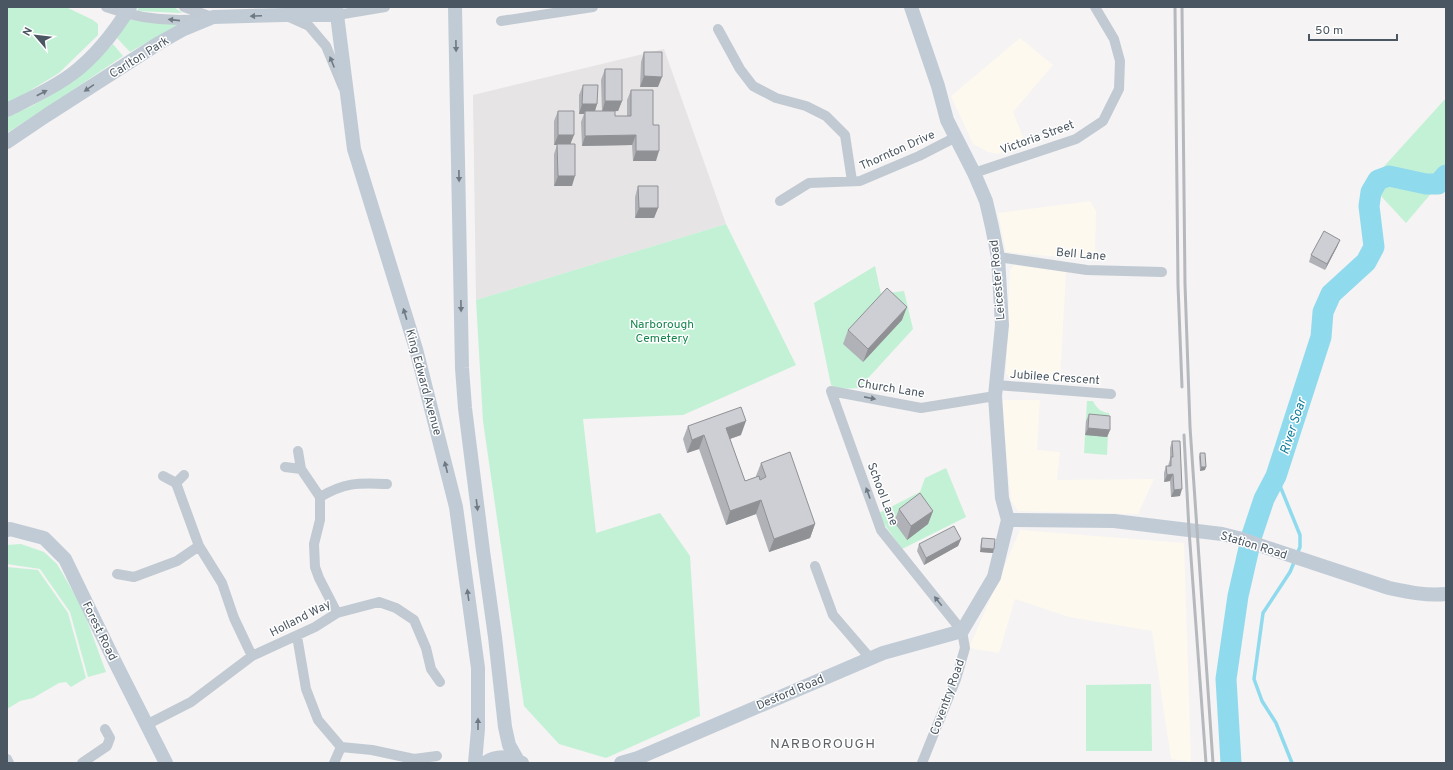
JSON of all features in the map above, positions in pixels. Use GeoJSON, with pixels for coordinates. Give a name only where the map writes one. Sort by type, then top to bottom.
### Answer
{"type":"FeatureCollection","features":[{"type":"Feature","properties":{"kind":"street"},"geometry":{"type":"LineString","coordinates":[[106,7],[180,21],[213,17]]}},
{"type":"Feature","properties":{"kind":"street"},"geometry":{"type":"LineString","coordinates":[[184,7],[213,17]]}},
{"type":"Feature","properties":{"kind":"street","name":"Carlton Park"},"geometry":{"type":"LineString","coordinates":[[7,142],[159,43],[184,29],[213,17],[337,11],[385,7]]}},
{"type":"Feature","properties":{"kind":"street"},"geometry":{"type":"LineString","coordinates":[[455,7],[462,360],[465,408],[495,637],[505,727],[509,745],[520,762]]}},
{"type":"Feature","properties":{"kind":"street"},"geometry":{"type":"LineString","coordinates":[[501,21],[593,7]]}},
{"type":"Feature","properties":{"kind":"street","name":"Leicester Road"},"geometry":{"type":"LineString","coordinates":[[911,7],[938,86],[947,120],[974,173],[986,201],[998,257],[1002,325],[996,391],[1002,498],[1008,520]]}},
{"type":"Feature","properties":{"kind":"street","name":"Victoria Street"},"geometry":{"type":"LineString","coordinates":[[974,173],[1076,139],[1103,121],[1119,89],[1120,61],[1114,39],[1096,7]]}},
{"type":"Feature","properties":{"kind":"street"},"geometry":{"type":"LineString","coordinates":[[7,110],[56,85],[73,74],[92,56],[111,34],[128,10]]}},
{"type":"Feature","properties":{"kind":"street","name":"King Edward Avenue"},"geometry":{"type":"LineString","coordinates":[[337,11],[354,149],[416,349],[456,507],[478,668],[478,729],[475,763]]}},
{"type":"Feature","properties":{"kind":"street","name":"Carlton Park"},"geometry":{"type":"LineString","coordinates":[[285,14],[309,26],[326,46],[347,98]]}},
{"type":"Feature","properties":{"kind":"street"},"geometry":{"type":"LineString","coordinates":[[718,28],[740,69],[753,86],[776,98],[806,106],[826,116],[845,135],[852,181]]}},
{"type":"Feature","properties":{"kind":"street","name":"Thornton Drive"},"geometry":{"type":"LineString","coordinates":[[780,201],[809,183],[860,181],[956,137]]}},
{"type":"Feature","properties":{"kind":"street","name":"Bell Lane"},"geometry":{"type":"LineString","coordinates":[[998,257],[1087,270],[1162,272]]}},
{"type":"Feature","properties":{"kind":"street","name":"Church Lane"},"geometry":{"type":"LineString","coordinates":[[831,391],[921,408],[996,391]]}},
{"type":"Feature","properties":{"kind":"street","name":"School Lane"},"geometry":{"type":"LineString","coordinates":[[831,391],[881,530],[962,631]]}},
{"type":"Feature","properties":{"kind":"street","name":"Jubilee Crescent"},"geometry":{"type":"LineString","coordinates":[[996,391],[1111,394]]}},
{"type":"Feature","properties":{"kind":"street"},"geometry":{"type":"LineString","coordinates":[[298,451],[301,469],[320,496],[320,520],[314,544],[315,567],[337,613]]}},
{"type":"Feature","properties":{"kind":"street"},"geometry":{"type":"LineString","coordinates":[[285,467],[301,469]]}},
{"type":"Feature","properties":{"kind":"street"},"geometry":{"type":"LineString","coordinates":[[163,476],[176,482],[199,546],[222,583],[234,618],[252,656]]}},
{"type":"Feature","properties":{"kind":"street"},"geometry":{"type":"LineString","coordinates":[[176,482],[184,476]]}},
{"type":"Feature","properties":{"kind":"street"},"geometry":{"type":"LineString","coordinates":[[320,496],[335,488],[351,484],[387,484]]}},
{"type":"Feature","properties":{"kind":"street"},"geometry":{"type":"LineString","coordinates":[[962,631],[994,577],[1008,520]]}},
{"type":"Feature","properties":{"kind":"street","name":"Station Road"},"geometry":{"type":"LineString","coordinates":[[1008,520],[1114,521],[1198,531],[1238,538],[1388,588],[1414,594],[1446,594]]}},
{"type":"Feature","properties":{"kind":"street","name":"Forest Road"},"geometry":{"type":"LineString","coordinates":[[7,530],[10,529],[44,538],[65,559],[166,763]]}},
{"type":"Feature","properties":{"kind":"street"},"geometry":{"type":"LineString","coordinates":[[116,574],[134,577],[177,561],[199,546]]}},
{"type":"Feature","properties":{"kind":"street"},"geometry":{"type":"LineString","coordinates":[[816,566],[834,615],[870,658]]}},
{"type":"Feature","properties":{"kind":"street","name":"Holland Way"},"geometry":{"type":"LineString","coordinates":[[146,725],[191,702],[252,656],[315,627],[337,613],[379,602],[396,608],[414,620],[426,648],[431,669],[440,682]]}},
{"type":"Feature","properties":{"kind":"street","name":"Desford Road"},"geometry":{"type":"LineString","coordinates":[[621,763],[638,758],[870,658],[962,631]]}},
{"type":"Feature","properties":{"kind":"street","name":"Coventry Road"},"geometry":{"type":"LineString","coordinates":[[922,763],[956,679],[965,648],[962,631]]}},
{"type":"Feature","properties":{"kind":"street"},"geometry":{"type":"LineString","coordinates":[[297,636],[306,689],[318,720],[341,747],[372,750],[414,758],[437,756]]}},
{"type":"Feature","properties":{"kind":"street"},"geometry":{"type":"LineString","coordinates":[[82,763],[107,746],[110,738],[105,730]]}},
{"type":"Feature","properties":{"kind":"street"},"geometry":{"type":"LineString","coordinates":[[334,763],[341,747]]}},
{"type":"Feature","properties":{"kind":"street"},"geometry":{"type":"LineString","coordinates":[[485,763],[498,758],[508,757],[520,762]]}},
{"type":"Feature","properties":{"kind":"street"},"geometry":{"type":"LineString","coordinates":[[7,759],[9,763]]}},
{"type":"Feature","properties":{"kind":"shaded area"},"geometry":{"type":"Polygon","coordinates":[[[1020,38],[1053,65],[1013,112],[1026,145],[997,154],[988,152],[973,144],[951,96],[1020,38]]]}},
{"type":"Feature","properties":{"kind":"shaded area"},"geometry":{"type":"Polygon","coordinates":[[[664,49],[726,224],[476,300],[473,95],[664,49]]]}},
{"type":"Feature","properties":{"kind":"shaded area"},"geometry":{"type":"Polygon","coordinates":[[[1090,201],[1096,211],[1095,260],[1006,252],[998,213],[1090,201]]]}},
{"type":"Feature","properties":{"kind":"shaded area"},"geometry":{"type":"Polygon","coordinates":[[[1014,265],[1066,272],[1060,382],[1011,378],[1006,374],[1010,270],[1014,265]]]}},
{"type":"Feature","properties":{"kind":"shaded area"},"geometry":{"type":"Polygon","coordinates":[[[1001,400],[1040,400],[1037,450],[1060,452],[1057,480],[1154,479],[1138,514],[1018,511],[1011,501],[1001,400]]]}},
{"type":"Feature","properties":{"kind":"shaded area"},"geometry":{"type":"Polygon","coordinates":[[[1020,530],[1184,543],[1191,762],[1171,759],[1152,631],[1069,617],[1015,599],[999,653],[969,648],[1020,530]]]}},
{"type":"Feature","properties":{"kind":"green space"},"geometry":{"type":"Polygon","coordinates":[[[7,7],[66,7],[98,24],[98,35],[59,73],[31,90],[30,96],[7,106],[7,7]]]}},
{"type":"Feature","properties":{"kind":"green space"},"geometry":{"type":"Polygon","coordinates":[[[139,7],[174,7],[182,13],[137,11],[139,7]]]}},
{"type":"Feature","properties":{"kind":"green space"},"geometry":{"type":"Polygon","coordinates":[[[130,18],[181,23],[130,52],[117,38],[130,18]]]}},
{"type":"Feature","properties":{"kind":"green space"},"geometry":{"type":"Polygon","coordinates":[[[113,44],[123,56],[7,133],[7,117],[32,106],[74,81],[113,44]]]}},
{"type":"Feature","properties":{"kind":"green space"},"geometry":{"type":"Polygon","coordinates":[[[1446,98],[1446,176],[1406,223],[1369,183],[1446,98]]]}},
{"type":"Feature","properties":{"kind":"green space","name":"Narborough Cemetery"},"geometry":{"type":"Polygon","coordinates":[[[726,224],[796,365],[683,415],[583,419],[596,533],[660,513],[690,556],[700,716],[606,758],[559,744],[524,706],[483,421],[476,300],[726,224]]]}},
{"type":"Feature","properties":{"kind":"green space"},"geometry":{"type":"Polygon","coordinates":[[[875,266],[881,294],[904,291],[913,329],[859,388],[839,389],[831,385],[814,303],[875,266]]]}},
{"type":"Feature","properties":{"kind":"green space"},"geometry":{"type":"Polygon","coordinates":[[[1087,401],[1093,401],[1100,410],[1109,413],[1107,455],[1084,453],[1087,401]]]}},
{"type":"Feature","properties":{"kind":"green space"},"geometry":{"type":"Polygon","coordinates":[[[946,468],[966,517],[902,549],[877,514],[920,492],[925,478],[946,468]]]}},
{"type":"Feature","properties":{"kind":"green space"},"geometry":{"type":"Polygon","coordinates":[[[21,544],[44,552],[57,564],[82,607],[106,672],[88,677],[70,612],[40,569],[7,564],[7,545],[21,544]]]}},
{"type":"Feature","properties":{"kind":"green space"},"geometry":{"type":"Polygon","coordinates":[[[7,567],[38,570],[68,613],[86,678],[71,687],[66,682],[59,683],[33,698],[20,701],[7,709],[7,567]]]}},
{"type":"Feature","properties":{"kind":"green space"},"geometry":{"type":"Polygon","coordinates":[[[1151,684],[1152,751],[1086,751],[1086,685],[1151,684]]]}},
{"type":"Feature","properties":{"kind":"building"},"geometry":{"type":"Polygon","coordinates":[[[644,52],[662,52],[662,77],[644,76],[644,52]]]}},
{"type":"Feature","properties":{"kind":"building"},"geometry":{"type":"Polygon","coordinates":[[[605,69],[622,69],[622,101],[605,101],[605,69]]]}},
{"type":"Feature","properties":{"kind":"building"},"geometry":{"type":"Polygon","coordinates":[[[583,85],[598,85],[597,104],[582,104],[583,85]]]}},
{"type":"Feature","properties":{"kind":"building"},"geometry":{"type":"Polygon","coordinates":[[[631,90],[653,90],[653,125],[659,125],[659,151],[636,151],[636,135],[585,136],[585,111],[615,111],[615,116],[631,116],[631,90]]]}},
{"type":"Feature","properties":{"kind":"building"},"geometry":{"type":"Polygon","coordinates":[[[558,111],[574,111],[574,135],[558,135],[558,111]]]}},
{"type":"Feature","properties":{"kind":"building"},"geometry":{"type":"Polygon","coordinates":[[[557,144],[575,144],[575,176],[558,176],[557,144]]]}},
{"type":"Feature","properties":{"kind":"building"},"geometry":{"type":"Polygon","coordinates":[[[638,186],[658,186],[658,208],[639,208],[638,186]]]}},
{"type":"Feature","properties":{"kind":"building"},"geometry":{"type":"Polygon","coordinates":[[[1324,231],[1340,240],[1327,264],[1311,255],[1324,231]]]}},
{"type":"Feature","properties":{"kind":"building"},"geometry":{"type":"Polygon","coordinates":[[[887,288],[907,307],[868,349],[848,330],[887,288]]]}},
{"type":"Feature","properties":{"kind":"building"},"geometry":{"type":"Polygon","coordinates":[[[741,407],[746,421],[726,428],[745,481],[759,476],[760,480],[766,477],[761,463],[790,452],[815,524],[774,539],[761,500],[730,511],[704,435],[692,440],[688,426],[741,407]]]}},
{"type":"Feature","properties":{"kind":"building"},"geometry":{"type":"Polygon","coordinates":[[[1089,414],[1110,416],[1110,430],[1088,428],[1089,414]]]}},
{"type":"Feature","properties":{"kind":"building"},"geometry":{"type":"Polygon","coordinates":[[[1172,441],[1180,441],[1182,489],[1174,490],[1173,474],[1167,475],[1166,466],[1171,466],[1171,457],[1173,457],[1172,441]]]}},
{"type":"Feature","properties":{"kind":"building"},"geometry":{"type":"Polygon","coordinates":[[[1200,453],[1205,453],[1206,467],[1201,467],[1200,453]]]}},
{"type":"Feature","properties":{"kind":"building"},"geometry":{"type":"Polygon","coordinates":[[[920,493],[933,511],[911,526],[899,509],[920,493]]]}},
{"type":"Feature","properties":{"kind":"building"},"geometry":{"type":"Polygon","coordinates":[[[954,526],[961,539],[926,558],[919,544],[954,526]]]}},
{"type":"Feature","properties":{"kind":"building"},"geometry":{"type":"Polygon","coordinates":[[[982,538],[995,539],[994,549],[981,548],[982,538]]]}},
{"type":"Feature","properties":{"kind":"waterway","name":"River Soar"},"geometry":{"type":"LineString","coordinates":[[1231,763],[1226,679],[1238,596],[1252,535],[1264,499],[1276,476],[1321,337],[1323,312],[1331,294],[1366,262],[1374,247],[1369,206],[1371,192],[1378,180],[1389,176],[1426,184],[1438,184],[1446,175]]}},
{"type":"Feature","properties":{"kind":"waterway"},"geometry":{"type":"LineString","coordinates":[[1276,476],[1300,535],[1300,547],[1297,554]]}},
{"type":"Feature","properties":{"kind":"waterway"},"geometry":{"type":"LineString","coordinates":[[1292,763],[1276,723],[1262,701],[1254,679],[1263,613],[1290,572],[1295,560]]}},
{"type":"Feature","properties":{"kind":"railway"},"geometry":{"type":"LineString","coordinates":[[1175,7],[1178,285],[1182,387]]}},
{"type":"Feature","properties":{"kind":"railway"},"geometry":{"type":"LineString","coordinates":[[1182,7],[1185,284],[1190,427],[1213,763]]}},
{"type":"Feature","properties":{"kind":"railway"},"geometry":{"type":"LineString","coordinates":[[1184,435],[1189,530],[1206,763]]}},
{"type":"Feature","properties":{"kind":"district","name":"NARBOROUGH"},"geometry":{"type":"Point","coordinates":[823,743]}}]}
